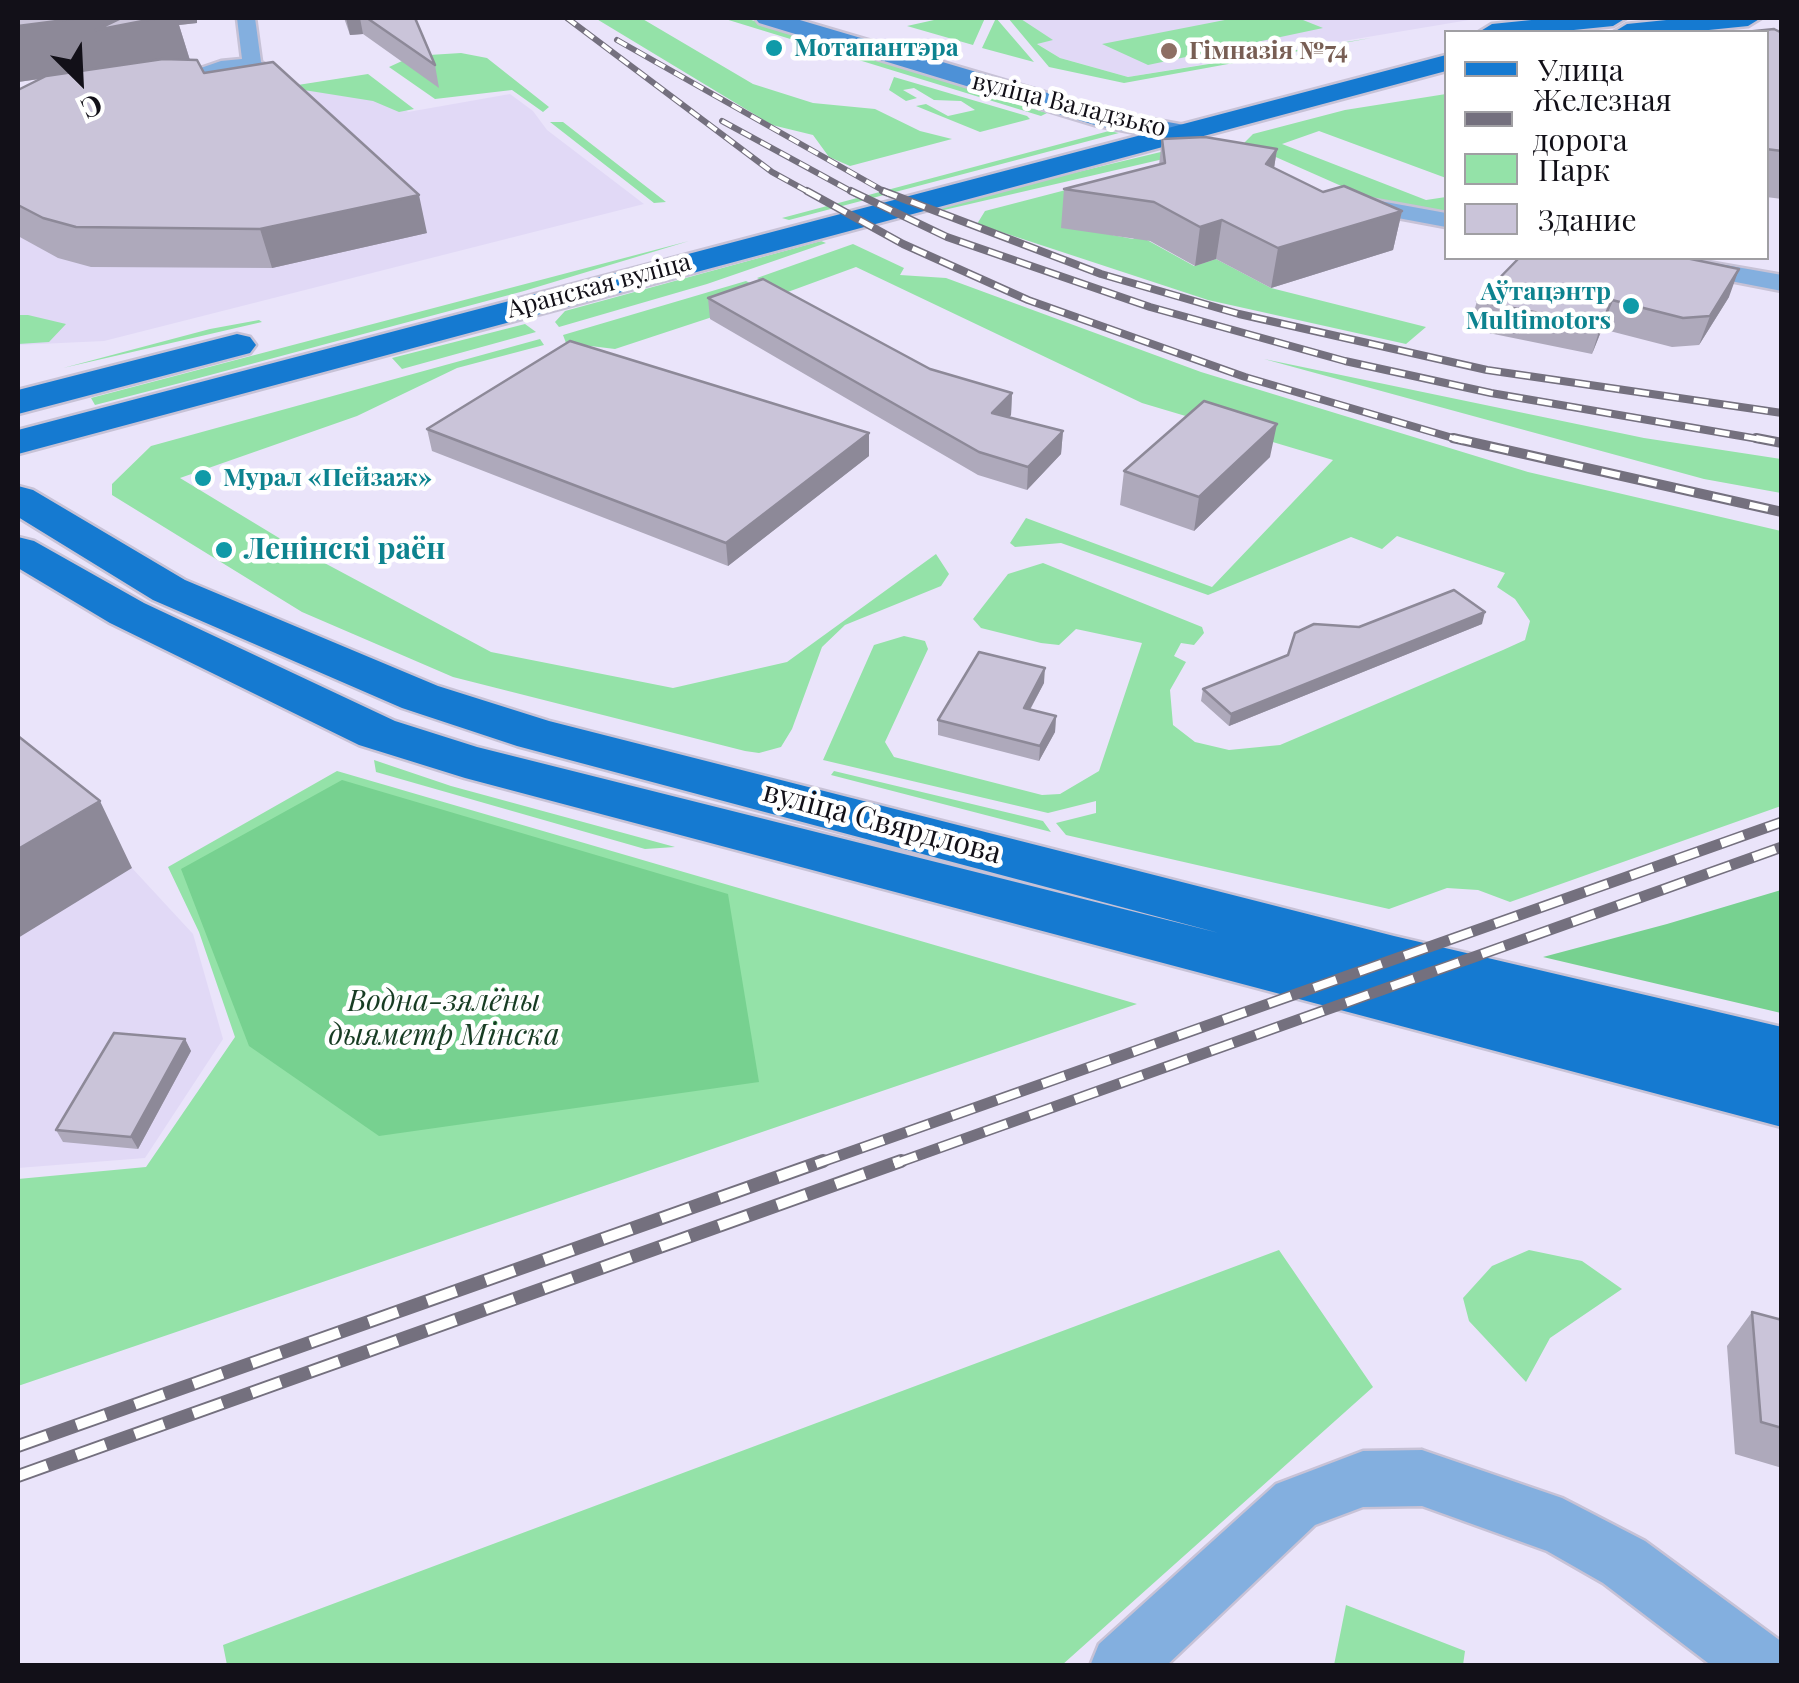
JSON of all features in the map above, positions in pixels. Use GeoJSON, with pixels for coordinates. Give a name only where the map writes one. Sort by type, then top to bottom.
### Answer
{"type":"FeatureCollection","features":[{"type":"Feature","properties":{"kind":"main road","name":"вуліца Валадзько"},"geometry":{"type":"LineString","coordinates":[[768,18],[1108,120],[1180,132]]}},
{"type":"Feature","properties":{"kind":"main road","name":"вуліца Валадзько"},"geometry":{"type":"LineString","coordinates":[[822,18],[1157,107],[1180,132]]}},
{"type":"Feature","properties":{"kind":"main road"},"geometry":{"type":"LineString","coordinates":[[1509,30],[1613,18]]}},
{"type":"Feature","properties":{"kind":"main road"},"geometry":{"type":"LineString","coordinates":[[1643,30],[1748,18]]}},
{"type":"Feature","properties":{"kind":"main road"},"geometry":{"type":"LineString","coordinates":[[1388,50],[1444,39]]}},
{"type":"Feature","properties":{"kind":"main road","name":"Аранская вуліца"},"geometry":{"type":"LineString","coordinates":[[18,442],[1444,65]]}},
{"type":"Feature","properties":{"kind":"main road"},"geometry":{"type":"LineString","coordinates":[[1054,135],[1157,107]]}},
{"type":"Feature","properties":{"kind":"main road"},"geometry":{"type":"LineString","coordinates":[[942,164],[999,150]]}},
{"type":"Feature","properties":{"kind":"main road","name":"Аранская вуліца"},"geometry":{"type":"LineString","coordinates":[[586,256],[716,224],[746,247]]}},
{"type":"Feature","properties":{"kind":"main road"},"geometry":{"type":"LineString","coordinates":[[18,402],[270,337]]}},
{"type":"Feature","properties":{"kind":"main road"},"geometry":{"type":"LineString","coordinates":[[68,531],[52,485],[55,466],[94,422]]}},
{"type":"Feature","properties":{"kind":"main road","name":"вуліца Свярдлова"},"geometry":{"type":"LineString","coordinates":[[18,499],[169,590],[306,652],[420,697],[535,734],[1394,958],[1782,1052]]}},
{"type":"Feature","properties":{"kind":"main road","name":"вуліца Свярдлова"},"geometry":{"type":"LineString","coordinates":[[18,550],[126,613],[377,734],[465,762],[1782,1100]]}},
{"type":"Feature","properties":{"kind":"main road"},"geometry":{"type":"LineString","coordinates":[[18,582],[126,613]]}},
{"type":"Feature","properties":{"kind":"street"},"geometry":{"type":"LineString","coordinates":[[246,18],[251,61]]}},
{"type":"Feature","properties":{"kind":"street"},"geometry":{"type":"LineString","coordinates":[[164,86],[202,80],[236,86],[265,76],[266,71],[251,61],[228,65],[202,80]]}},
{"type":"Feature","properties":{"kind":"street"},"geometry":{"type":"LineString","coordinates":[[1180,132],[1218,148]]}},
{"type":"Feature","properties":{"kind":"street"},"geometry":{"type":"LineString","coordinates":[[1317,192],[1444,220]]}},
{"type":"Feature","properties":{"kind":"street"},"geometry":{"type":"LineString","coordinates":[[1659,260],[1782,283]]}},
{"type":"Feature","properties":{"kind":"street"},"geometry":{"type":"LineString","coordinates":[[1121,1666],[1296,1504],[1363,1479],[1422,1478],[1562,1527],[1624,1562],[1763,1666]]}},
{"type":"Feature","properties":{"kind":"shaded area","name":"Гімназія №74"},"geometry":{"type":"Polygon","coordinates":[[[1481,18],[1128,77],[1060,58],[1036,43],[1052,40],[1019,19],[1481,18]]]}},
{"type":"Feature","properties":{"kind":"shaded area"},"geometry":{"type":"Polygon","coordinates":[[[366,75],[408,112],[510,94],[533,111],[547,130],[644,204],[104,341],[18,345],[18,115],[218,97],[366,75]]]}},
{"type":"Feature","properties":{"kind":"shaded area"},"geometry":{"type":"Polygon","coordinates":[[[18,775],[132,868],[193,934],[223,1039],[145,1158],[18,1168],[18,775]]]}},
{"type":"Feature","properties":{"kind":"green space"},"geometry":{"type":"Polygon","coordinates":[[[595,18],[641,18],[753,84],[813,103],[875,109],[920,131],[952,139],[850,166],[829,157],[813,135],[772,125],[595,18]]]}},
{"type":"Feature","properties":{"kind":"green space"},"geometry":{"type":"Polygon","coordinates":[[[722,18],[745,18],[1047,113],[1041,116],[722,18]]]}},
{"type":"Feature","properties":{"kind":"green space"},"geometry":{"type":"Polygon","coordinates":[[[943,18],[985,18],[973,45],[907,26],[943,18]]]}},
{"type":"Feature","properties":{"kind":"green space"},"geometry":{"type":"Polygon","coordinates":[[[996,18],[1034,62],[982,48],[996,18]]]}},
{"type":"Feature","properties":{"kind":"green space"},"geometry":{"type":"Polygon","coordinates":[[[1008,18],[1027,18],[1021,19],[1053,40],[1037,44],[1060,58],[1128,77],[1371,38],[1124,83],[1049,67],[1008,18]]]}},
{"type":"Feature","properties":{"kind":"green space"},"geometry":{"type":"Polygon","coordinates":[[[1235,18],[1298,18],[1323,28],[1148,65],[1102,44],[1235,18]]]}},
{"type":"Feature","properties":{"kind":"green space"},"geometry":{"type":"Polygon","coordinates":[[[461,53],[487,58],[549,107],[543,112],[512,90],[435,99],[389,67],[413,56],[461,53]]]}},
{"type":"Feature","properties":{"kind":"green space"},"geometry":{"type":"Polygon","coordinates":[[[368,74],[414,109],[399,112],[373,101],[285,87],[368,74]]]}},
{"type":"Feature","properties":{"kind":"green space"},"geometry":{"type":"Polygon","coordinates":[[[894,77],[1030,119],[980,132],[916,106],[926,104],[948,116],[975,110],[961,101],[934,100],[914,88],[903,90],[917,98],[906,101],[889,90],[894,77]]]}},
{"type":"Feature","properties":{"kind":"green space"},"geometry":{"type":"Polygon","coordinates":[[[1444,94],[1444,177],[1319,131],[1282,144],[1426,200],[1444,197],[1444,212],[1364,196],[1244,143],[1253,134],[1345,110],[1444,94]]]}},
{"type":"Feature","properties":{"kind":"green space"},"geometry":{"type":"Polygon","coordinates":[[[550,122],[563,122],[666,202],[654,203],[550,122]]]}},
{"type":"Feature","properties":{"kind":"green space"},"geometry":{"type":"Polygon","coordinates":[[[1109,131],[1119,133],[789,220],[782,218],[1109,131]]]}},
{"type":"Feature","properties":{"kind":"green space"},"geometry":{"type":"Polygon","coordinates":[[[1169,150],[1172,157],[944,210],[936,206],[1169,150]]]}},
{"type":"Feature","properties":{"kind":"green space"},"geometry":{"type":"Polygon","coordinates":[[[1185,159],[1102,233],[1133,239],[1138,235],[1194,266],[1216,259],[1271,288],[1426,327],[1406,344],[1208,300],[977,224],[985,211],[1185,159]]]}},
{"type":"Feature","properties":{"kind":"green space"},"geometry":{"type":"Polygon","coordinates":[[[689,241],[524,291],[184,382],[95,405],[91,398],[689,241]]]}},
{"type":"Feature","properties":{"kind":"green space"},"geometry":{"type":"Polygon","coordinates":[[[821,241],[826,243],[707,284],[559,327],[555,322],[565,311],[821,241]]]}},
{"type":"Feature","properties":{"kind":"green space"},"geometry":{"type":"Polygon","coordinates":[[[853,244],[904,268],[900,275],[946,278],[1201,372],[1528,472],[1781,531],[1781,806],[1510,902],[1478,890],[1447,888],[1389,909],[1066,835],[1056,823],[1096,813],[1096,801],[1048,813],[823,760],[874,645],[904,636],[925,641],[928,649],[885,742],[894,757],[1042,795],[1060,794],[1099,771],[1142,643],[1076,629],[1059,645],[1041,643],[981,628],[973,619],[1008,574],[1043,563],[1202,627],[1204,633],[1194,645],[1181,643],[1174,656],[1186,662],[1170,690],[1173,725],[1195,742],[1229,750],[1280,745],[1503,650],[1525,640],[1530,621],[1515,599],[1497,587],[1505,573],[1397,536],[1382,549],[1351,537],[1208,595],[1061,543],[1015,547],[1010,543],[1026,518],[1212,587],[1333,460],[1142,403],[856,267],[785,293],[757,278],[853,244]]]}},
{"type":"Feature","properties":{"kind":"green space"},"geometry":{"type":"Polygon","coordinates":[[[746,281],[776,296],[615,349],[566,343],[563,335],[746,281]]]}},
{"type":"Feature","properties":{"kind":"green space"},"geometry":{"type":"Polygon","coordinates":[[[18,315],[66,324],[49,342],[18,344],[18,315]]]}},
{"type":"Feature","properties":{"kind":"green space"},"geometry":{"type":"Polygon","coordinates":[[[262,322],[63,368],[210,329],[262,322]]]}},
{"type":"Feature","properties":{"kind":"green space"},"geometry":{"type":"Polygon","coordinates":[[[525,324],[536,332],[402,369],[392,358],[525,324]]]}},
{"type":"Feature","properties":{"kind":"green space"},"geometry":{"type":"Polygon","coordinates":[[[540,339],[544,345],[457,368],[357,416],[180,478],[289,544],[491,652],[673,688],[787,662],[936,554],[949,574],[941,586],[845,625],[822,647],[792,729],[781,747],[759,753],[745,751],[453,677],[302,612],[112,495],[112,484],[151,446],[540,339]]]}},
{"type":"Feature","properties":{"kind":"green space"},"geometry":{"type":"Polygon","coordinates":[[[1264,359],[1644,438],[1781,459],[1781,493],[1704,479],[1264,359]]]}},
{"type":"Feature","properties":{"kind":"green space"},"geometry":{"type":"Polygon","coordinates":[[[374,760],[451,786],[675,847],[645,849],[376,772],[374,760]]]}},
{"type":"Feature","properties":{"kind":"green space","name":"Водна-зялёны дыяметр Мінска"},"geometry":{"type":"Polygon","coordinates":[[[337,771],[1137,1004],[18,1386],[18,1179],[146,1167],[235,1037],[199,932],[168,867],[337,771]]]}},
{"type":"Feature","properties":{"kind":"green space"},"geometry":{"type":"Polygon","coordinates":[[[834,771],[1043,821],[1051,832],[831,775],[834,771]]]}},
{"type":"Feature","properties":{"kind":"green space"},"geometry":{"type":"Polygon","coordinates":[[[342,780],[728,894],[759,1082],[379,1136],[249,1046],[181,869],[342,780]]]}},
{"type":"Feature","properties":{"kind":"green space"},"geometry":{"type":"Polygon","coordinates":[[[1781,890],[1781,1013],[1543,957],[1667,924],[1781,890]]]}},
{"type":"Feature","properties":{"kind":"green space"},"geometry":{"type":"Polygon","coordinates":[[[1279,1250],[1373,1387],[1062,1665],[227,1665],[223,1645],[1279,1250]]]}},
{"type":"Feature","properties":{"kind":"green space"},"geometry":{"type":"Polygon","coordinates":[[[1529,1250],[1582,1261],[1622,1289],[1550,1338],[1526,1382],[1469,1321],[1463,1298],[1492,1266],[1529,1250]]]}},
{"type":"Feature","properties":{"kind":"green space"},"geometry":{"type":"Polygon","coordinates":[[[1346,1605],[1465,1651],[1463,1665],[1334,1665],[1346,1605]]]}},
{"type":"Feature","properties":{"kind":"building"},"geometry":{"type":"Polygon","coordinates":[[[18,18],[80,18],[18,26],[18,18]]]}},
{"type":"Feature","properties":{"kind":"building"},"geometry":{"type":"Polygon","coordinates":[[[121,18],[158,18],[96,30],[121,18]]]}},
{"type":"Feature","properties":{"kind":"building"},"geometry":{"type":"Polygon","coordinates":[[[367,18],[415,18],[435,65],[367,18]]]}},
{"type":"Feature","properties":{"kind":"building"},"geometry":{"type":"Polygon","coordinates":[[[1774,29],[1782,33],[1782,151],[1769,149],[1769,30],[1764,30],[1774,29]]]}},
{"type":"Feature","properties":{"kind":"building"},"geometry":{"type":"Polygon","coordinates":[[[163,59],[197,60],[204,73],[273,62],[419,195],[260,229],[76,227],[43,218],[18,205],[18,90],[46,76],[163,59]]]}},
{"type":"Feature","properties":{"kind":"building"},"geometry":{"type":"Polygon","coordinates":[[[1205,137],[1277,149],[1266,164],[1323,192],[1344,186],[1402,211],[1278,248],[1222,220],[1200,227],[1154,202],[1064,189],[1165,163],[1162,139],[1205,137]]]}},
{"type":"Feature","properties":{"kind":"building","name":"Аўтацэнтр Multimotors"},"geometry":{"type":"Polygon","coordinates":[[[1517,260],[1696,260],[1739,269],[1710,316],[1683,318],[1612,300],[1601,325],[1477,301],[1517,260]]]}},
{"type":"Feature","properties":{"kind":"building"},"geometry":{"type":"Polygon","coordinates":[[[763,279],[930,369],[1012,393],[992,413],[1063,431],[1028,467],[979,452],[708,298],[763,279]]]}},
{"type":"Feature","properties":{"kind":"building"},"geometry":{"type":"Polygon","coordinates":[[[570,341],[869,433],[726,543],[427,429],[570,341]]]}},
{"type":"Feature","properties":{"kind":"building"},"geometry":{"type":"Polygon","coordinates":[[[1204,401],[1277,424],[1199,497],[1124,471],[1204,401]]]}},
{"type":"Feature","properties":{"kind":"building"},"geometry":{"type":"Polygon","coordinates":[[[1454,590],[1485,612],[1231,714],[1203,689],[1288,655],[1295,633],[1314,624],[1359,627],[1454,590]]]}},
{"type":"Feature","properties":{"kind":"building"},"geometry":{"type":"Polygon","coordinates":[[[979,652],[1045,668],[1024,708],[1056,716],[1040,746],[938,720],[979,652]]]}},
{"type":"Feature","properties":{"kind":"building"},"geometry":{"type":"Polygon","coordinates":[[[18,736],[100,801],[18,849],[18,736]]]}},
{"type":"Feature","properties":{"kind":"building"},"geometry":{"type":"Polygon","coordinates":[[[114,1033],[185,1039],[131,1137],[56,1130],[114,1033]]]}},
{"type":"Feature","properties":{"kind":"building"},"geometry":{"type":"Polygon","coordinates":[[[1752,1312],[1782,1320],[1782,1428],[1761,1422],[1752,1312]]]}},
{"type":"Feature","properties":{"kind":"railway"},"geometry":{"type":"LineString","coordinates":[[567,18],[772,172],[812,194]]}},
{"type":"Feature","properties":{"kind":"railway"},"geometry":{"type":"LineString","coordinates":[[617,40],[885,192]]}},
{"type":"Feature","properties":{"kind":"railway"},"geometry":{"type":"LineString","coordinates":[[722,121],[856,194]]}},
{"type":"Feature","properties":{"kind":"railway"},"geometry":{"type":"LineString","coordinates":[[807,191],[903,244],[1028,300],[1245,377],[1463,441]]}},
{"type":"Feature","properties":{"kind":"railway"},"geometry":{"type":"LineString","coordinates":[[851,191],[947,237],[1150,307],[1345,361],[1491,393],[1770,441]]}},
{"type":"Feature","properties":{"kind":"railway"},"geometry":{"type":"LineString","coordinates":[[885,192],[1101,274],[1239,314],[1487,370],[1782,413]]}},
{"type":"Feature","properties":{"kind":"railway"},"geometry":{"type":"LineString","coordinates":[[885,192],[889,194]]}},
{"type":"Feature","properties":{"kind":"railway"},"geometry":{"type":"LineString","coordinates":[[1453,438],[1782,512]]}},
{"type":"Feature","properties":{"kind":"railway"},"geometry":{"type":"LineString","coordinates":[[1756,438],[1782,443]]}},
{"type":"Feature","properties":{"kind":"railway"},"geometry":{"type":"LineString","coordinates":[[816,1164],[1782,822]]}},
{"type":"Feature","properties":{"kind":"railway"},"geometry":{"type":"LineString","coordinates":[[894,1164],[1782,847]]}},
{"type":"Feature","properties":{"kind":"railway"},"geometry":{"type":"LineString","coordinates":[[18,1446],[823,1161]]}},
{"type":"Feature","properties":{"kind":"railway"},"geometry":{"type":"LineString","coordinates":[[18,1476],[901,1161]]}},
{"type":"Feature","properties":{"kind":"place","name":"Мотапантэра"},"geometry":{"type":"Point","coordinates":[774,48]}},
{"type":"Feature","properties":{"kind":"place","name":"Гімназія №74"},"geometry":{"type":"Point","coordinates":[1169,51]}},
{"type":"Feature","properties":{"kind":"place","name":"Аўтацэнтр Multimotors"},"geometry":{"type":"Point","coordinates":[1631,306]}},
{"type":"Feature","properties":{"kind":"place","name":"Мурал «Пейзаж»"},"geometry":{"type":"Point","coordinates":[203,478]}},
{"type":"Feature","properties":{"kind":"place","name":"Ленінскі раён"},"geometry":{"type":"Point","coordinates":[224,550]}}]}
